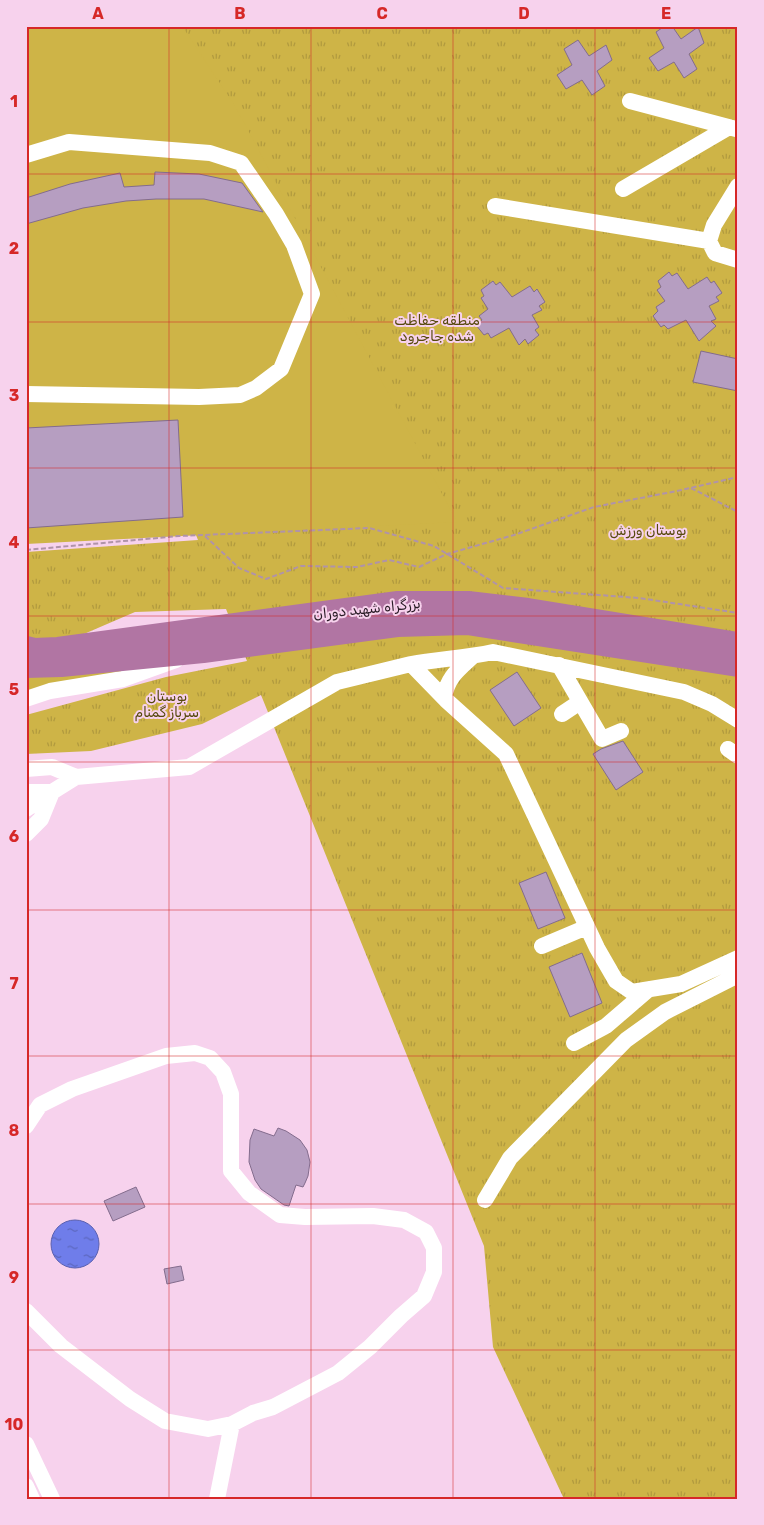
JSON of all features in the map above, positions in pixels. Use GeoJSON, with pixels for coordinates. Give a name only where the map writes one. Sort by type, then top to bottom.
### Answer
{"type":"FeatureCollection","features":[{"type":"Feature","properties":{"kind":"highway","name":"بزرگراه شهید دوران"},"geometry":{"type":"LineString","coordinates":[[26,648],[34,650],[58,649],[398,603],[468,603],[528,610],[738,644]]}},
{"type":"Feature","properties":{"kind":"highway","name":"بزرگراه شهید دوران"},"geometry":{"type":"LineString","coordinates":[[26,666],[70,664],[203,651],[397,625],[467,623],[738,665]]}},
{"type":"Feature","properties":{"kind":"street"},"geometry":{"type":"LineString","coordinates":[[630,101],[733,128]]}},
{"type":"Feature","properties":{"kind":"street"},"geometry":{"type":"LineString","coordinates":[[623,189],[733,128]]}},
{"type":"Feature","properties":{"kind":"street"},"geometry":{"type":"LineString","coordinates":[[26,155],[69,142],[210,153],[241,163],[276,214],[294,245],[312,294],[281,369],[256,388],[240,395],[190,397],[26,394]]}},
{"type":"Feature","properties":{"kind":"street"},"geometry":{"type":"LineString","coordinates":[[738,186],[714,225],[709,241],[716,253],[738,260]]}},
{"type":"Feature","properties":{"kind":"street"},"geometry":{"type":"LineString","coordinates":[[495,206],[709,241]]}},
{"type":"Feature","properties":{"kind":"street"},"geometry":{"type":"LineString","coordinates":[[26,699],[58,690],[123,679],[203,651]]}},
{"type":"Feature","properties":{"kind":"street"},"geometry":{"type":"LineString","coordinates":[[26,769],[52,768],[76,777],[189,767],[337,682],[411,664],[472,657],[493,652],[684,692],[712,704],[738,720]]}},
{"type":"Feature","properties":{"kind":"street"},"geometry":{"type":"LineString","coordinates":[[444,697],[447,683],[455,672],[472,657]]}},
{"type":"Feature","properties":{"kind":"street"},"geometry":{"type":"LineString","coordinates":[[411,664],[506,754],[587,927],[616,981],[632,992],[681,984],[738,958]]}},
{"type":"Feature","properties":{"kind":"street"},"geometry":{"type":"LineString","coordinates":[[559,665],[602,739],[621,731]]}},
{"type":"Feature","properties":{"kind":"street"},"geometry":{"type":"LineString","coordinates":[[562,714],[580,702]]}},
{"type":"Feature","properties":{"kind":"street"},"geometry":{"type":"LineString","coordinates":[[26,809],[76,777]]}},
{"type":"Feature","properties":{"kind":"street"},"geometry":{"type":"LineString","coordinates":[[26,792],[52,792]]}},
{"type":"Feature","properties":{"kind":"street"},"geometry":{"type":"LineString","coordinates":[[26,834],[41,819],[52,792]]}},
{"type":"Feature","properties":{"kind":"street"},"geometry":{"type":"LineString","coordinates":[[542,946],[587,927]]}},
{"type":"Feature","properties":{"kind":"street"},"geometry":{"type":"LineString","coordinates":[[485,1200],[510,1158],[626,1040],[665,1012],[738,975]]}},
{"type":"Feature","properties":{"kind":"street"},"geometry":{"type":"LineString","coordinates":[[574,1043],[606,1026],[649,989]]}},
{"type":"Feature","properties":{"kind":"street"},"geometry":{"type":"LineString","coordinates":[[26,1126],[40,1105],[72,1088],[166,1056],[195,1053],[210,1058],[223,1072],[231,1094],[231,1171],[248,1193],[280,1214],[305,1217],[373,1216],[404,1220],[426,1232],[434,1248],[434,1272],[424,1296],[370,1347],[338,1373],[273,1407],[252,1413],[232,1424],[208,1429],[165,1421],[130,1399],[61,1346],[26,1311]]}},
{"type":"Feature","properties":{"kind":"street"},"geometry":{"type":"LineString","coordinates":[[218,1499],[232,1424]]}},
{"type":"Feature","properties":{"kind":"street"},"geometry":{"type":"LineString","coordinates":[[26,1444],[52,1499]]}},
{"type":"Feature","properties":{"kind":"street"},"geometry":{"type":"LineString","coordinates":[[26,1486],[32,1499]]}},
{"type":"Feature","properties":{"kind":"path"},"geometry":{"type":"LineString","coordinates":[[205,535],[238,568],[266,579],[301,566],[357,567],[389,560],[419,567],[447,554],[514,535],[594,506],[691,488],[738,477]]}},
{"type":"Feature","properties":{"kind":"path"},"geometry":{"type":"LineString","coordinates":[[691,488],[738,512]]}},
{"type":"Feature","properties":{"kind":"path"},"geometry":{"type":"LineString","coordinates":[[26,550],[205,535],[369,528],[434,546],[502,588],[639,598],[738,613]]}},
{"type":"Feature","properties":{"kind":"green space","name":"منطقه حفاظت شده جاجرود"},"geometry":{"type":"Polygon","coordinates":[[[26,26],[738,26],[738,1499],[564,1499],[493,1347],[484,1246],[261,695],[202,724],[91,751],[26,754],[26,715],[166,677],[247,661],[226,609],[135,612],[77,637],[26,640],[26,552],[198,540],[26,116],[26,26]]]}},
{"type":"Feature","properties":{"kind":"green space"},"geometry":{"type":"Polygon","coordinates":[[[26,26],[182,26],[235,106],[457,522],[26,544],[26,26]]]}},
{"type":"Feature","properties":{"kind":"green space"},"geometry":{"type":"Polygon","coordinates":[[[121,671],[121,674],[26,693],[26,673],[121,671]]]}},
{"type":"Feature","properties":{"kind":"water"},"geometry":{"type":"Polygon","coordinates":[[[70,1220],[80,1220],[92,1227],[99,1239],[99,1249],[92,1261],[80,1268],[70,1268],[62,1264],[55,1257],[51,1249],[51,1239],[55,1231],[62,1224],[70,1220]]]}},
{"type":"Feature","properties":{"kind":"building"},"geometry":{"type":"Polygon","coordinates":[[[665,26],[672,26],[681,39],[698,27],[704,43],[689,54],[697,69],[684,78],[674,62],[658,71],[649,58],[664,48],[656,32],[665,26]]]}},
{"type":"Feature","properties":{"kind":"building"},"geometry":{"type":"Polygon","coordinates":[[[578,40],[589,56],[606,45],[612,60],[597,71],[605,86],[592,95],[582,80],[566,89],[557,75],[572,65],[564,49],[578,40]]]}},
{"type":"Feature","properties":{"kind":"building"},"geometry":{"type":"Polygon","coordinates":[[[155,172],[199,174],[242,183],[263,212],[204,199],[156,199],[126,201],[83,208],[26,224],[26,198],[70,184],[120,173],[124,187],[154,185],[155,172]]]}},
{"type":"Feature","properties":{"kind":"building"},"geometry":{"type":"Polygon","coordinates":[[[669,272],[672,276],[677,273],[688,289],[707,277],[711,283],[714,281],[722,293],[716,297],[719,301],[709,306],[716,319],[711,321],[716,326],[699,341],[686,320],[668,329],[664,325],[661,327],[653,316],[658,311],[656,307],[665,301],[657,290],[661,287],[658,281],[669,272]]]}},
{"type":"Feature","properties":{"kind":"building"},"geometry":{"type":"Polygon","coordinates":[[[493,281],[496,285],[500,282],[512,297],[530,286],[534,292],[537,289],[545,302],[539,306],[542,310],[532,315],[539,327],[535,330],[539,335],[528,344],[525,339],[519,345],[509,328],[491,338],[488,333],[484,335],[476,325],[482,320],[479,316],[488,309],[481,298],[484,296],[481,290],[493,281]]]}},
{"type":"Feature","properties":{"kind":"building"},"geometry":{"type":"Polygon","coordinates":[[[701,351],[738,359],[738,391],[693,382],[701,351]]]}},
{"type":"Feature","properties":{"kind":"building"},"geometry":{"type":"Polygon","coordinates":[[[178,420],[183,517],[26,528],[26,428],[178,420]]]}},
{"type":"Feature","properties":{"kind":"building"},"geometry":{"type":"Polygon","coordinates":[[[517,672],[541,708],[514,726],[490,690],[517,672]]]}},
{"type":"Feature","properties":{"kind":"building"},"geometry":{"type":"Polygon","coordinates":[[[623,741],[643,772],[616,790],[593,754],[623,741]]]}},
{"type":"Feature","properties":{"kind":"building"},"geometry":{"type":"Polygon","coordinates":[[[546,872],[565,918],[538,929],[519,883],[546,872]]]}},
{"type":"Feature","properties":{"kind":"building"},"geometry":{"type":"Polygon","coordinates":[[[582,953],[602,1003],[570,1017],[549,967],[582,953]]]}},
{"type":"Feature","properties":{"kind":"building"},"geometry":{"type":"Polygon","coordinates":[[[278,1128],[300,1140],[307,1150],[310,1162],[305,1183],[303,1187],[296,1185],[289,1206],[284,1205],[261,1189],[255,1180],[249,1162],[250,1140],[254,1129],[274,1136],[278,1128]]]}},
{"type":"Feature","properties":{"kind":"building"},"geometry":{"type":"Polygon","coordinates":[[[136,1187],[145,1207],[113,1221],[104,1201],[136,1187]]]}},
{"type":"Feature","properties":{"kind":"building"},"geometry":{"type":"Polygon","coordinates":[[[181,1266],[184,1280],[167,1284],[164,1269],[181,1266]]]}},
{"type":"Feature","properties":{"kind":"park label","name":"بوستان ورزش"},"geometry":{"type":"Point","coordinates":[648,530]}},
{"type":"Feature","properties":{"kind":"park label","name":"بوستان سرباز گمنام"},"geometry":{"type":"Point","coordinates":[167,704]}}]}
